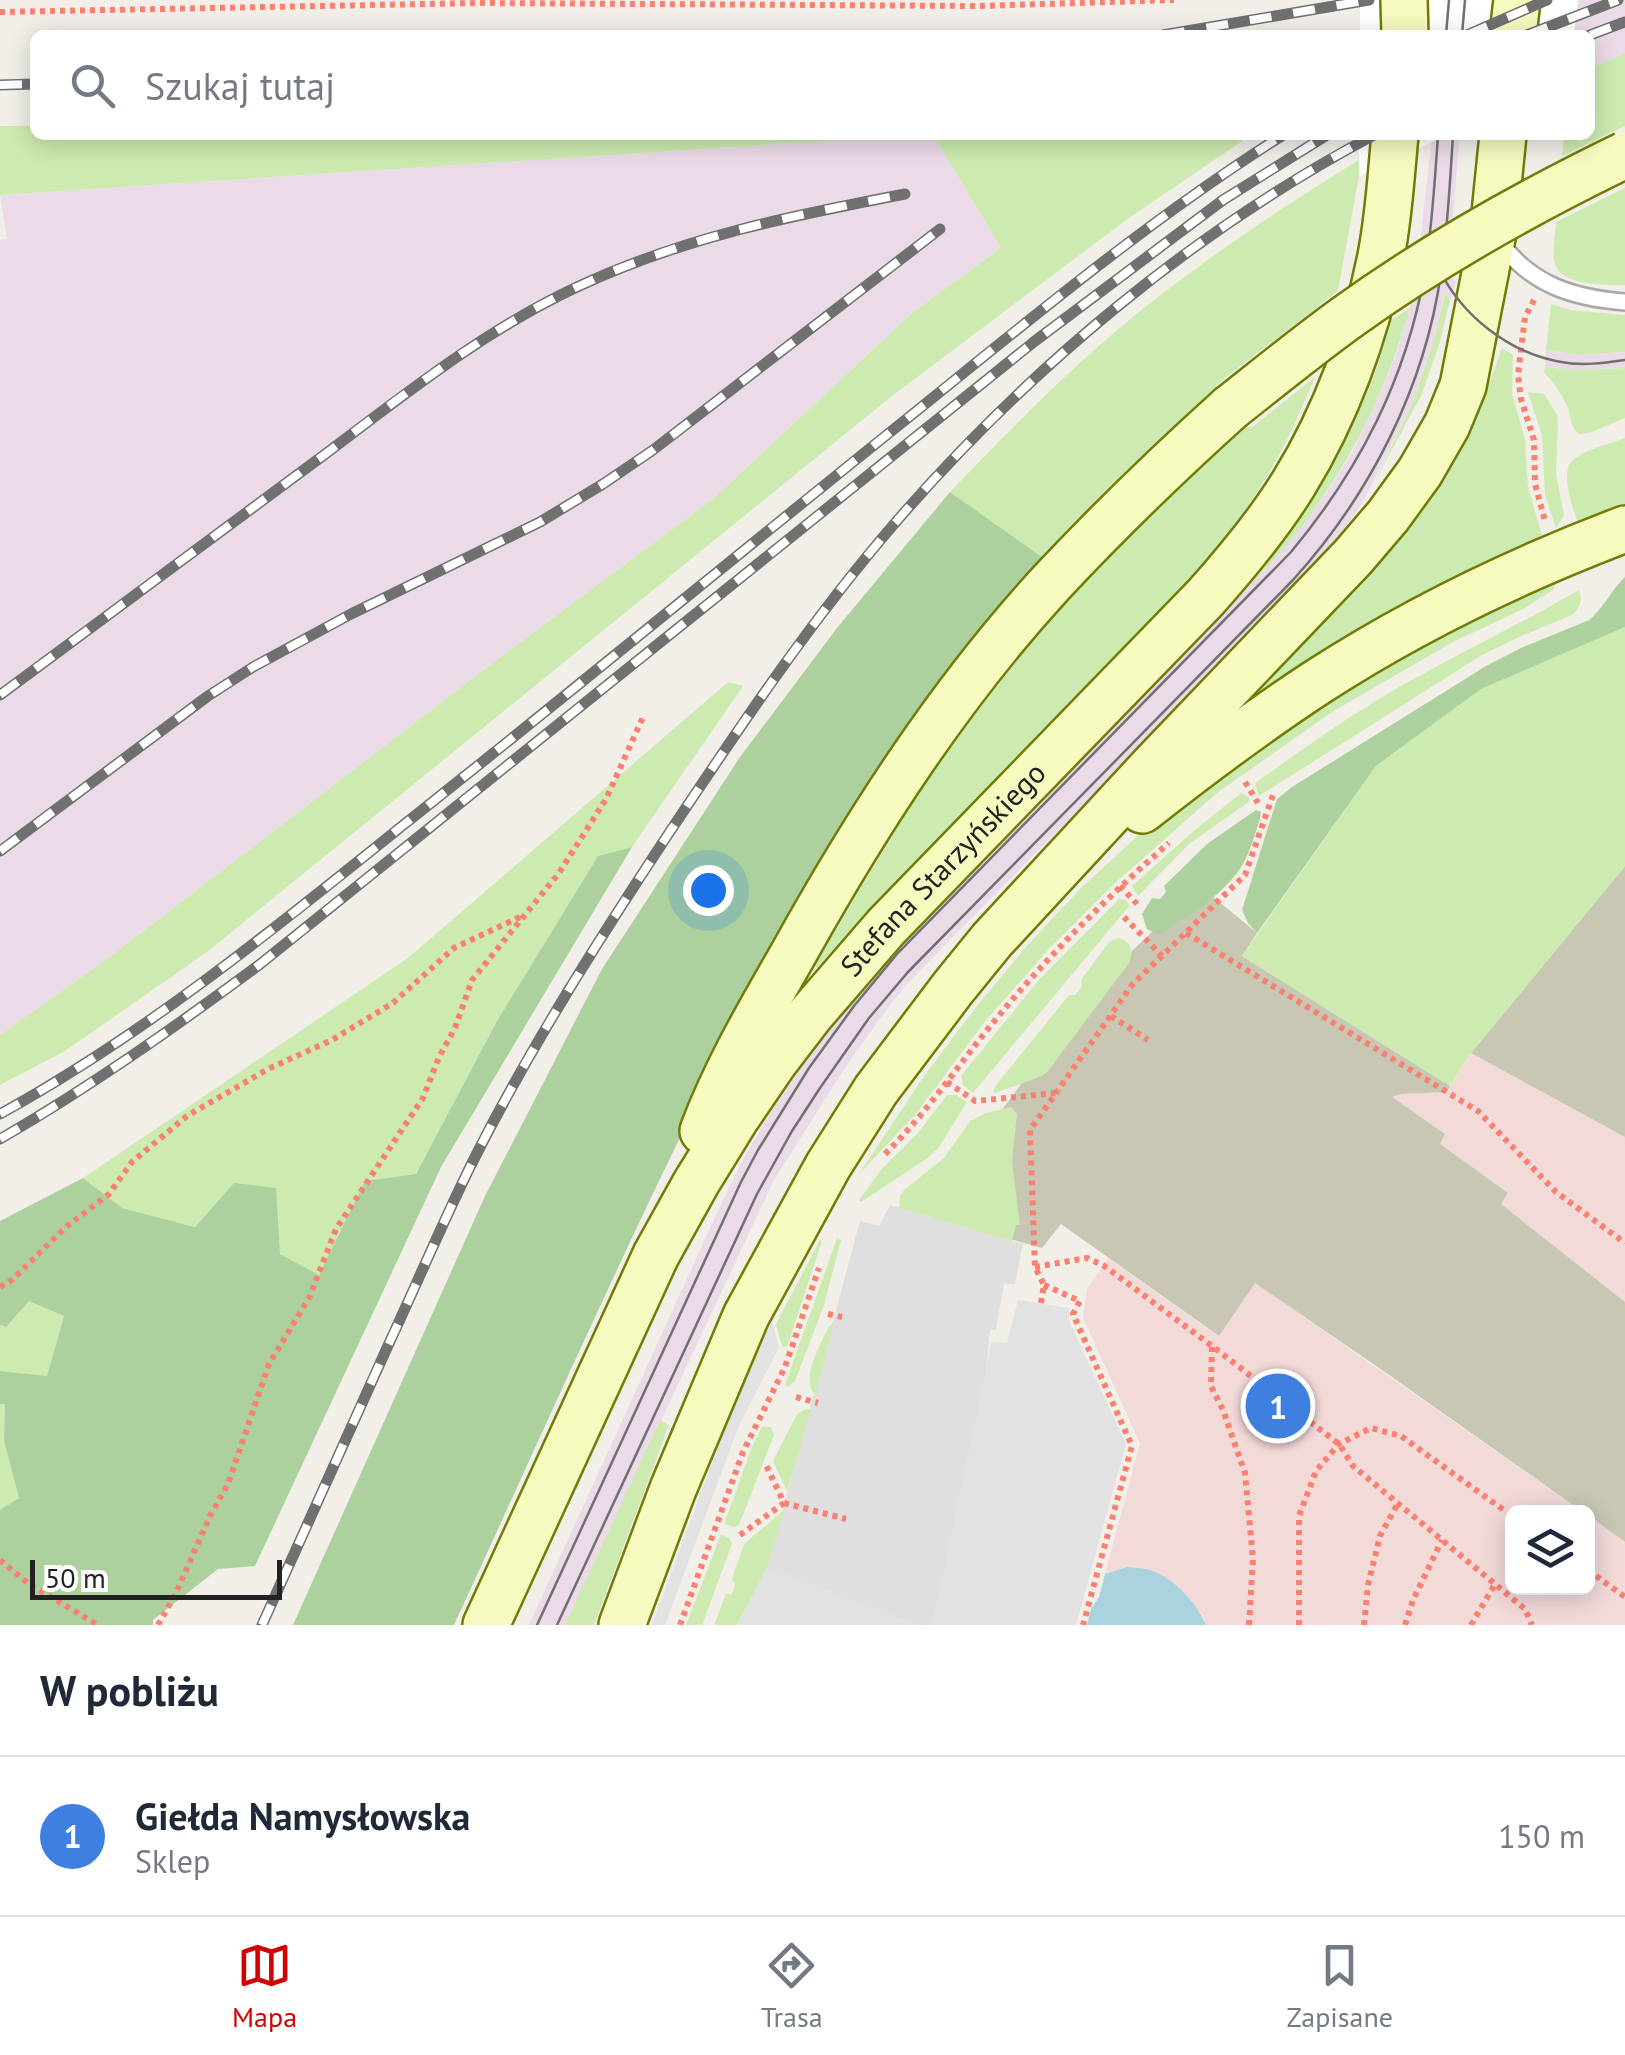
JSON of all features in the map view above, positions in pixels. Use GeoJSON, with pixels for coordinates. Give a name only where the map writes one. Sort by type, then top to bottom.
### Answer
{"type":"FeatureCollection","features":[{"type":"Feature","properties":{"kind":"main road"},"geometry":{"type":"LineString","coordinates":[[1404,0],[1404,30]]}},
{"type":"Feature","properties":{"kind":"main road"},"geometry":{"type":"LineString","coordinates":[[1514,30],[1517,0]]}},
{"type":"Feature","properties":{"kind":"main road","name":"Stefana Starzyńskiego"},"geometry":{"type":"LineString","coordinates":[[486,1625],[656,1255],[736,1118],[774,1062],[860,956],[1206,597],[1238,561],[1296,480],[1334,402],[1368,308],[1380,257],[1395,140]]}},
{"type":"Feature","properties":{"kind":"main road"},"geometry":{"type":"LineString","coordinates":[[622,1625],[673,1489],[746,1316],[828,1166],[876,1090],[952,988],[1034,894],[1353,558],[1420,472],[1447,425],[1463,386],[1493,233],[1502,140]]}},
{"type":"Feature","properties":{"kind":"main road"},"geometry":{"type":"LineString","coordinates":[[656,1255],[732,1062],[817,911],[907,766],[1049,585],[1230,408],[1348,317],[1502,219],[1625,155]]}},
{"type":"Feature","properties":{"kind":"main road"},"geometry":{"type":"LineString","coordinates":[[1034,894],[1200,765],[1316,682],[1460,600],[1625,529]]}},
{"type":"Feature","properties":{"kind":"lane"},"geometry":{"type":"LineString","coordinates":[[1493,233],[1512,258],[1539,279],[1592,300],[1625,302]]}},
{"type":"Feature","properties":{"kind":"path"},"geometry":{"type":"LineString","coordinates":[[0,12],[478,4],[1070,4],[1174,0]]}},
{"type":"Feature","properties":{"kind":"path"},"geometry":{"type":"LineString","coordinates":[[1537,294],[1524,317],[1518,375],[1534,440],[1534,484],[1548,528]]}},
{"type":"Feature","properties":{"kind":"path"},"geometry":{"type":"LineString","coordinates":[[158,1625],[228,1484],[269,1364],[309,1298],[336,1229],[423,1098],[439,1057],[456,1028],[472,980],[559,873],[606,799],[644,715]]}},
{"type":"Feature","properties":{"kind":"path"},"geometry":{"type":"LineString","coordinates":[[1234,791],[1258,773]]}},
{"type":"Feature","properties":{"kind":"path"},"geometry":{"type":"LineString","coordinates":[[1244,782],[1258,803]]}},
{"type":"Feature","properties":{"kind":"path"},"geometry":{"type":"LineString","coordinates":[[1084,1625],[1132,1446],[1073,1314],[1080,1301],[1044,1285],[1035,1267],[1030,1130],[1132,985],[1244,876],[1274,792]]}},
{"type":"Feature","properties":{"kind":"path"},"geometry":{"type":"LineString","coordinates":[[883,1156],[924,1113],[1013,998],[1120,886],[1182,831]]}},
{"type":"Feature","properties":{"kind":"path"},"geometry":{"type":"LineString","coordinates":[[1120,886],[1137,904]]}},
{"type":"Feature","properties":{"kind":"path"},"geometry":{"type":"LineString","coordinates":[[0,1287],[109,1194],[132,1162],[188,1116],[268,1070],[332,1040],[393,1003],[454,948],[526,914]]}},
{"type":"Feature","properties":{"kind":"path"},"geometry":{"type":"LineString","coordinates":[[1124,917],[1162,956]]}},
{"type":"Feature","properties":{"kind":"path"},"geometry":{"type":"LineString","coordinates":[[1186,933],[1478,1111],[1556,1192],[1625,1243]]}},
{"type":"Feature","properties":{"kind":"path"},"geometry":{"type":"LineString","coordinates":[[1110,1016],[1148,1040]]}},
{"type":"Feature","properties":{"kind":"path"},"geometry":{"type":"LineString","coordinates":[[947,1082],[975,1101],[1056,1093]]}},
{"type":"Feature","properties":{"kind":"path"},"geometry":{"type":"LineString","coordinates":[[680,1625],[742,1452],[790,1354],[824,1256]]}},
{"type":"Feature","properties":{"kind":"path"},"geometry":{"type":"LineString","coordinates":[[1035,1267],[1087,1258],[1102,1265],[1339,1444],[1354,1466],[1525,1609],[1532,1625]]}},
{"type":"Feature","properties":{"kind":"path"},"geometry":{"type":"LineString","coordinates":[[1040,1302],[1044,1285]]}},
{"type":"Feature","properties":{"kind":"path"},"geometry":{"type":"LineString","coordinates":[[828,1314],[842,1317]]}},
{"type":"Feature","properties":{"kind":"path"},"geometry":{"type":"LineString","coordinates":[[1212,1346],[1211,1386],[1245,1473],[1253,1559],[1249,1625]]}},
{"type":"Feature","properties":{"kind":"path"},"geometry":{"type":"LineString","coordinates":[[796,1397],[818,1403]]}},
{"type":"Feature","properties":{"kind":"path"},"geometry":{"type":"LineString","coordinates":[[1299,1625],[1299,1516],[1316,1471],[1339,1444],[1371,1428],[1402,1436],[1505,1511]]}},
{"type":"Feature","properties":{"kind":"path"},"geometry":{"type":"LineString","coordinates":[[766,1465],[784,1503]]}},
{"type":"Feature","properties":{"kind":"path"},"geometry":{"type":"LineString","coordinates":[[784,1503],[846,1519]]}},
{"type":"Feature","properties":{"kind":"path"},"geometry":{"type":"LineString","coordinates":[[740,1536],[784,1503]]}},
{"type":"Feature","properties":{"kind":"path"},"geometry":{"type":"LineString","coordinates":[[1364,1625],[1368,1585],[1380,1536],[1398,1503]]}},
{"type":"Feature","properties":{"kind":"path"},"geometry":{"type":"LineString","coordinates":[[1405,1625],[1412,1600],[1442,1540]]}},
{"type":"Feature","properties":{"kind":"path"},"geometry":{"type":"LineString","coordinates":[[0,1560],[29,1584],[98,1625]]}},
{"type":"Feature","properties":{"kind":"path"},"geometry":{"type":"LineString","coordinates":[[1595,1575],[1625,1597]]}},
{"type":"Feature","properties":{"kind":"path"},"geometry":{"type":"LineString","coordinates":[[1471,1625],[1494,1584]]}},
{"type":"Feature","properties":{"kind":"shaded area"},"geometry":{"type":"Polygon","coordinates":[[[1578,0],[1625,0],[1625,53],[1595,67],[1595,30],[1575,30],[1578,0]]]}},
{"type":"Feature","properties":{"kind":"shaded area"},"geometry":{"type":"Polygon","coordinates":[[[840,140],[936,140],[1001,248],[912,313],[713,499],[107,959],[0,1035],[0,240],[7,239],[0,195],[840,140]]]}},
{"type":"Feature","properties":{"kind":"shaded area"},"geometry":{"type":"Polygon","coordinates":[[[1431,140],[1460,140],[1448,274],[1456,282],[1450,300],[1444,294],[1434,340],[1413,402],[1362,504],[1321,560],[904,987],[876,1024],[774,1180],[565,1625],[529,1625],[716,1215],[743,1159],[792,1076],[881,961],[1293,538],[1352,453],[1398,349],[1416,280],[1431,140]]]}},
{"type":"Feature","properties":{"kind":"shaded area"},"geometry":{"type":"Polygon","coordinates":[[[1546,350],[1578,355],[1625,352],[1625,368],[1545,367],[1546,350]]]}},
{"type":"Feature","properties":{"kind":"shaded area"},"geometry":{"type":"Polygon","coordinates":[[[1625,866],[1625,1137],[1471,1053],[1625,866]]]}},
{"type":"Feature","properties":{"kind":"shaded area"},"geometry":{"type":"Polygon","coordinates":[[[1200,886],[1257,933],[1242,956],[1450,1086],[1447,1092],[1392,1097],[1445,1134],[1440,1144],[1508,1193],[1501,1204],[1625,1302],[1625,1542],[1595,1520],[1595,1505],[1573,1505],[1255,1283],[1219,1336],[1061,1224],[1042,1248],[934,1218],[992,1123],[1051,1044],[1130,953],[1200,886]]]}},
{"type":"Feature","properties":{"kind":"shaded area"},"geometry":{"type":"Polygon","coordinates":[[[1471,1053],[1625,1137],[1625,1302],[1501,1204],[1508,1193],[1439,1144],[1444,1133],[1391,1097],[1447,1092],[1471,1053]]]}},
{"type":"Feature","properties":{"kind":"shaded area"},"geometry":{"type":"Polygon","coordinates":[[[890,1205],[1023,1244],[1015,1284],[1004,1284],[996,1330],[990,1330],[986,1373],[933,1625],[918,1625],[767,1568],[860,1221],[879,1226],[890,1205]]]}},
{"type":"Feature","properties":{"kind":"shaded area"},"geometry":{"type":"Polygon","coordinates":[[[1108,1258],[1218,1336],[1254,1282],[1573,1505],[1505,1505],[1505,1595],[1595,1595],[1595,1520],[1625,1541],[1625,1625],[1206,1625],[1178,1587],[1153,1571],[1127,1567],[1105,1574],[1140,1443],[1083,1318],[1087,1289],[1108,1258]]]}},
{"type":"Feature","properties":{"kind":"shaded area"},"geometry":{"type":"Polygon","coordinates":[[[1018,1300],[1069,1308],[1069,1321],[1126,1444],[1076,1625],[933,1625],[991,1342],[1007,1343],[1018,1300]]]}},
{"type":"Feature","properties":{"kind":"shaded area"},"geometry":{"type":"Polygon","coordinates":[[[772,1321],[779,1347],[738,1428],[665,1625],[652,1625],[728,1420],[772,1321]]]}},
{"type":"Feature","properties":{"kind":"shaded area"},"geometry":{"type":"Polygon","coordinates":[[[767,1568],[835,1593],[918,1625],[737,1625],[767,1568]]]}},
{"type":"Feature","properties":{"kind":"green space"},"geometry":{"type":"Polygon","coordinates":[[[1625,53],[1625,126],[1562,156],[1564,140],[1595,140],[1595,67],[1625,53]]]}},
{"type":"Feature","properties":{"kind":"green space"},"geometry":{"type":"Polygon","coordinates":[[[0,126],[30,126],[30,140],[840,140],[0,195],[0,126]]]}},
{"type":"Feature","properties":{"kind":"green space"},"geometry":{"type":"Polygon","coordinates":[[[936,140],[1244,140],[1129,218],[892,396],[207,952],[65,1051],[0,1085],[0,1035],[107,959],[713,499],[912,313],[1001,248],[936,140]]]}},
{"type":"Feature","properties":{"kind":"green space"},"geometry":{"type":"Polygon","coordinates":[[[1359,160],[1338,291],[1216,385],[1216,393],[1126,471],[1042,557],[950,492],[1047,394],[1150,303],[1253,228],[1359,160]]]}},
{"type":"Feature","properties":{"kind":"green space"},"geometry":{"type":"Polygon","coordinates":[[[1625,188],[1625,285],[1585,283],[1566,277],[1554,260],[1556,222],[1625,188]]]}},
{"type":"Feature","properties":{"kind":"green space"},"geometry":{"type":"Polygon","coordinates":[[[1445,293],[1450,300],[1421,396],[1375,481],[1413,402],[1445,293]]]}},
{"type":"Feature","properties":{"kind":"green space"},"geometry":{"type":"Polygon","coordinates":[[[1551,304],[1570,310],[1625,315],[1625,352],[1578,355],[1546,350],[1551,304]]]}},
{"type":"Feature","properties":{"kind":"green space"},"geometry":{"type":"Polygon","coordinates":[[[1410,308],[1378,398],[1333,481],[1296,534],[1238,597],[1330,467],[1366,396],[1391,320],[1410,308]]]}},
{"type":"Feature","properties":{"kind":"green space"},"geometry":{"type":"Polygon","coordinates":[[[1502,348],[1513,355],[1512,393],[1525,440],[1528,487],[1544,542],[1217,729],[1363,579],[1416,517],[1466,436],[1502,348]]]}},
{"type":"Feature","properties":{"kind":"green space"},"geometry":{"type":"Polygon","coordinates":[[[1545,367],[1625,368],[1625,418],[1580,434],[1565,401],[1544,372],[1545,367]]]}},
{"type":"Feature","properties":{"kind":"green space"},"geometry":{"type":"Polygon","coordinates":[[[1315,377],[1285,444],[1256,493],[1201,568],[1138,638],[817,968],[918,795],[1021,655],[1092,575],[1205,462],[1244,426],[1251,428],[1315,377]]]}},
{"type":"Feature","properties":{"kind":"green space"},"geometry":{"type":"Polygon","coordinates":[[[1528,392],[1544,394],[1558,416],[1556,474],[1564,515],[1556,528],[1545,495],[1542,436],[1528,392]]]}},
{"type":"Feature","properties":{"kind":"green space"},"geometry":{"type":"Polygon","coordinates":[[[1625,438],[1625,511],[1580,529],[1569,493],[1569,466],[1584,453],[1625,438]]]}},
{"type":"Feature","properties":{"kind":"green space"},"geometry":{"type":"Polygon","coordinates":[[[950,492],[1042,557],[908,725],[868,785],[808,890],[673,1152],[454,1625],[293,1625],[485,1196],[602,969],[740,757],[837,628],[950,492]]]}},
{"type":"Feature","properties":{"kind":"green space"},"geometry":{"type":"Polygon","coordinates":[[[1625,577],[1625,627],[1481,689],[1376,766],[1257,933],[1242,910],[1277,799],[1486,666],[1589,620],[1625,577]]]}},
{"type":"Feature","properties":{"kind":"green space"},"geometry":{"type":"Polygon","coordinates":[[[1558,578],[1553,590],[1332,712],[1217,793],[1115,883],[1050,948],[986,1020],[915,1115],[859,1174],[976,1007],[1079,890],[1145,829],[1345,680],[1558,578]]]}},
{"type":"Feature","properties":{"kind":"green space"},"geometry":{"type":"Polygon","coordinates":[[[1579,590],[1580,604],[1572,615],[1482,655],[1259,796],[1255,783],[1355,714],[1579,590]]]}},
{"type":"Feature","properties":{"kind":"green space"},"geometry":{"type":"Polygon","coordinates":[[[1625,627],[1625,866],[1471,1053],[1450,1086],[1242,956],[1376,766],[1481,689],[1625,627]]]}},
{"type":"Feature","properties":{"kind":"green space"},"geometry":{"type":"Polygon","coordinates":[[[728,682],[743,686],[632,847],[598,856],[497,1021],[416,1174],[365,1181],[319,1276],[280,1254],[234,1183],[195,1227],[122,1208],[83,1178],[408,958],[728,682]]]}},
{"type":"Feature","properties":{"kind":"green space"},"geometry":{"type":"Polygon","coordinates":[[[1241,793],[1250,801],[1189,844],[1138,896],[1132,886],[1241,793]]]}},
{"type":"Feature","properties":{"kind":"green space"},"geometry":{"type":"Polygon","coordinates":[[[1256,810],[1261,812],[1251,847],[1227,885],[1164,932],[1157,934],[1147,929],[1142,914],[1152,898],[1160,899],[1166,892],[1164,886],[1207,844],[1256,810]]]}},
{"type":"Feature","properties":{"kind":"green space"},"geometry":{"type":"Polygon","coordinates":[[[632,847],[441,1167],[255,1566],[218,1569],[153,1620],[153,1625],[0,1625],[0,1510],[19,1498],[4,1441],[5,1404],[0,1404],[0,1371],[47,1376],[64,1316],[29,1301],[6,1327],[0,1325],[0,1221],[83,1178],[122,1208],[195,1227],[234,1183],[276,1188],[280,1254],[319,1275],[365,1181],[416,1174],[497,1021],[598,856],[632,847]]]}},
{"type":"Feature","properties":{"kind":"green space"},"geometry":{"type":"Polygon","coordinates":[[[1119,899],[1130,905],[973,1093],[963,1085],[961,1076],[1037,982],[1119,899]]]}},
{"type":"Feature","properties":{"kind":"green space"},"geometry":{"type":"Polygon","coordinates":[[[1119,938],[1130,948],[1129,963],[1048,1071],[995,1093],[996,1085],[1069,995],[1075,995],[1082,986],[1081,980],[1109,942],[1119,938]]]}},
{"type":"Feature","properties":{"kind":"green space"},"geometry":{"type":"Polygon","coordinates":[[[947,1095],[967,1102],[939,1147],[861,1202],[881,1170],[918,1133],[947,1095]]]}},
{"type":"Feature","properties":{"kind":"green space"},"geometry":{"type":"Polygon","coordinates":[[[1011,1107],[1017,1114],[1012,1161],[1020,1225],[1016,1225],[1012,1241],[899,1208],[904,1190],[944,1158],[970,1121],[1011,1107]]]}},
{"type":"Feature","properties":{"kind":"green space"},"geometry":{"type":"Polygon","coordinates":[[[837,1238],[841,1240],[824,1305],[795,1381],[788,1387],[785,1385],[837,1238]]]}},
{"type":"Feature","properties":{"kind":"green space"},"geometry":{"type":"Polygon","coordinates":[[[820,1240],[787,1347],[782,1346],[776,1324],[820,1240]]]}},
{"type":"Feature","properties":{"kind":"green space"},"geometry":{"type":"Polygon","coordinates":[[[28,1300],[64,1315],[47,1377],[0,1371],[0,1325],[6,1327],[28,1300]]]}},
{"type":"Feature","properties":{"kind":"green space"},"geometry":{"type":"Polygon","coordinates":[[[834,1322],[815,1395],[811,1370],[834,1322]]]}},
{"type":"Feature","properties":{"kind":"green space"},"geometry":{"type":"Polygon","coordinates":[[[0,1404],[5,1404],[4,1441],[19,1498],[0,1510],[0,1404]]]}},
{"type":"Feature","properties":{"kind":"green space"},"geometry":{"type":"Polygon","coordinates":[[[811,1409],[787,1491],[773,1461],[797,1414],[811,1409]]]}},
{"type":"Feature","properties":{"kind":"green space"},"geometry":{"type":"Polygon","coordinates":[[[660,1420],[669,1425],[594,1625],[565,1625],[660,1420]]]}},
{"type":"Feature","properties":{"kind":"green space"},"geometry":{"type":"Polygon","coordinates":[[[762,1427],[771,1427],[774,1435],[739,1525],[724,1524],[752,1447],[762,1427]]]}},
{"type":"Feature","properties":{"kind":"green space"},"geometry":{"type":"Polygon","coordinates":[[[784,1510],[767,1568],[737,1625],[714,1625],[726,1594],[732,1594],[732,1579],[744,1544],[784,1510]]]}},
{"type":"Feature","properties":{"kind":"green space"},"geometry":{"type":"Polygon","coordinates":[[[721,1534],[732,1544],[702,1625],[686,1625],[721,1534]]]}},
{"type":"Feature","properties":{"kind":"water"},"geometry":{"type":"Polygon","coordinates":[[[1127,1567],[1150,1570],[1169,1580],[1191,1601],[1206,1625],[1087,1625],[1105,1574],[1127,1567]]]}},
{"type":"Feature","properties":{"kind":"pier"},"geometry":{"type":"Polygon","coordinates":[[[1360,0],[1578,0],[1575,30],[1360,30],[1360,0]]]}},
{"type":"Feature","properties":{"kind":"pier"},"geometry":{"type":"Polygon","coordinates":[[[1359,140],[1436,140],[1359,176],[1359,140]]]}},
{"type":"Feature","properties":{"kind":"tram line"},"geometry":{"type":"LineString","coordinates":[[1446,30],[1449,0]]}},
{"type":"Feature","properties":{"kind":"tram line"},"geometry":{"type":"LineString","coordinates":[[1462,30],[1465,0]]}},
{"type":"Feature","properties":{"kind":"tram line"},"geometry":{"type":"LineString","coordinates":[[537,1625],[741,1182],[809,1068],[897,954],[1291,552],[1359,455],[1392,386],[1417,311],[1430,238],[1438,140]]}},
{"type":"Feature","properties":{"kind":"tram line"},"geometry":{"type":"LineString","coordinates":[[557,1625],[757,1194],[792,1131],[869,1018],[908,972],[1293,580],[1321,547],[1369,476],[1407,398],[1433,315],[1445,238],[1453,140]]}},
{"type":"Feature","properties":{"kind":"tram line"},"geometry":{"type":"LineString","coordinates":[[1439,269],[1474,317],[1523,350],[1569,363],[1625,360]]}},
{"type":"Feature","properties":{"kind":"railway"},"geometry":{"type":"LineString","coordinates":[[1192,30],[1369,0]]}},
{"type":"Feature","properties":{"kind":"railway"},"geometry":{"type":"LineString","coordinates":[[1478,30],[1547,0]]}},
{"type":"Feature","properties":{"kind":"railway"},"geometry":{"type":"LineString","coordinates":[[1540,30],[1618,0]]}},
{"type":"Feature","properties":{"kind":"railway"},"geometry":{"type":"LineString","coordinates":[[1595,33],[1625,22]]}},
{"type":"Feature","properties":{"kind":"railway"},"geometry":{"type":"LineString","coordinates":[[0,85],[30,84]]}},
{"type":"Feature","properties":{"kind":"railway"},"geometry":{"type":"LineString","coordinates":[[0,1114],[106,1050],[257,941],[1049,304],[1187,199],[1276,140]]}},
{"type":"Feature","properties":{"kind":"railway"},"geometry":{"type":"LineString","coordinates":[[0,1139],[132,1056],[259,965],[1035,341],[1223,200],[1319,140]]}},
{"type":"Feature","properties":{"kind":"railway"},"geometry":{"type":"LineString","coordinates":[[262,1625],[450,1208],[517,1079],[644,871],[806,635],[895,523],[1001,410],[1058,357],[1178,259],[1242,214],[1365,140]]}},
{"type":"Feature","properties":{"kind":"railway"},"geometry":{"type":"LineString","coordinates":[[0,695],[415,386],[543,304],[617,270],[697,241],[905,194]]}},
{"type":"Feature","properties":{"kind":"railway"},"geometry":{"type":"LineString","coordinates":[[0,851],[208,696],[253,667],[351,614],[540,522],[603,484],[653,450],[940,229]]}},
{"type":"Feature","properties":{"kind":"place","name":"Giełda Namysłowska"},"geometry":{"type":"Point","coordinates":[1278,1406]}}]}
